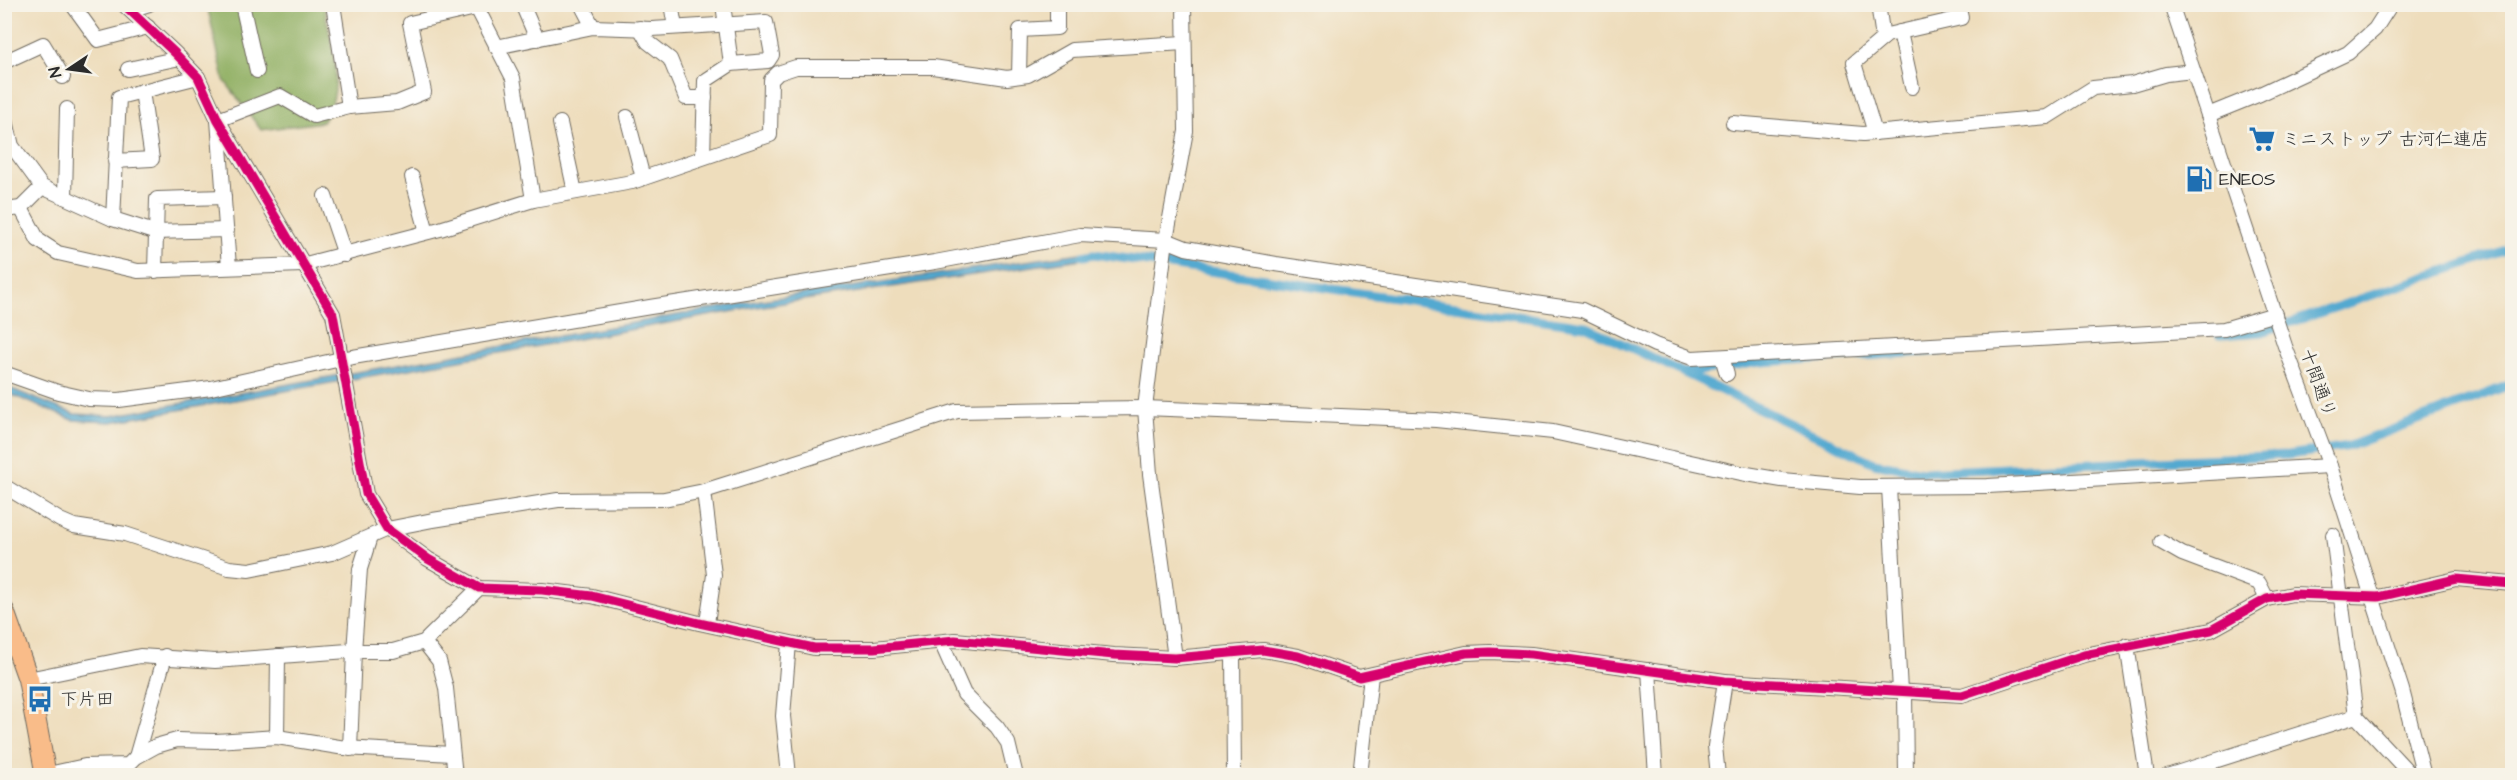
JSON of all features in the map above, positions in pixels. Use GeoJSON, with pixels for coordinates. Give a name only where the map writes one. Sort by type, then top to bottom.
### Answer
{"type":"FeatureCollection","features":[{"type":"Feature","properties":{"kind":"highway"},"geometry":{"type":"LineString","coordinates":[[4,611],[28,679],[44,775]]}},
{"type":"Feature","properties":{"kind":"street"},"geometry":{"type":"LineString","coordinates":[[72,4],[98,40],[148,27]]}},
{"type":"Feature","properties":{"kind":"street"},"geometry":{"type":"LineString","coordinates":[[126,7],[149,4]]}},
{"type":"Feature","properties":{"kind":"street"},"geometry":{"type":"LineString","coordinates":[[242,4],[256,71]]}},
{"type":"Feature","properties":{"kind":"street"},"geometry":{"type":"LineString","coordinates":[[333,4],[349,107]]}},
{"type":"Feature","properties":{"kind":"street"},"geometry":{"type":"LineString","coordinates":[[522,4],[537,39]]}},
{"type":"Feature","properties":{"kind":"street"},"geometry":{"type":"LineString","coordinates":[[581,4],[592,27]]}},
{"type":"Feature","properties":{"kind":"street"},"geometry":{"type":"LineString","coordinates":[[671,4],[675,27]]}},
{"type":"Feature","properties":{"kind":"street"},"geometry":{"type":"LineString","coordinates":[[723,4],[731,64]]}},
{"type":"Feature","properties":{"kind":"street"},"geometry":{"type":"LineString","coordinates":[[1019,76],[1020,30],[1057,28],[1057,4]]}},
{"type":"Feature","properties":{"kind":"street"},"geometry":{"type":"LineString","coordinates":[[1175,657],[1150,474],[1144,408],[1166,240],[1186,131],[1185,4]]}},
{"type":"Feature","properties":{"kind":"street"},"geometry":{"type":"LineString","coordinates":[[1878,4],[1883,38]]}},
{"type":"Feature","properties":{"kind":"street"},"geometry":{"type":"LineString","coordinates":[[1875,133],[1854,63],[1883,38],[1962,18],[1958,4]]}},
{"type":"Feature","properties":{"kind":"street","name":"十間通り"},"geometry":{"type":"LineString","coordinates":[[2171,4],[2275,317],[2328,462],[2402,690],[2424,776]]}},
{"type":"Feature","properties":{"kind":"street"},"geometry":{"type":"LineString","coordinates":[[2208,115],[2260,94],[2348,53],[2375,29],[2391,4]]}},
{"type":"Feature","properties":{"kind":"street"},"geometry":{"type":"LineString","coordinates":[[218,120],[280,96],[314,116],[349,107],[398,103],[424,92],[410,23],[475,6],[513,78],[533,200]]}},
{"type":"Feature","properties":{"kind":"street"},"geometry":{"type":"LineString","coordinates":[[126,7],[198,77],[218,120],[333,314],[366,494],[387,530],[428,559],[479,588],[542,590],[592,596],[699,623],[707,623],[730,631],[814,648],[874,648],[955,640],[1114,655],[1175,657],[1263,650],[1298,656],[1352,676],[1371,675],[1466,653],[1490,652],[1531,654],[1725,681],[1962,695],[2084,656],[2127,645],[2211,630],[2267,599],[2293,594],[2370,597],[2456,579],[2512,584]]}},
{"type":"Feature","properties":{"kind":"street"},"geometry":{"type":"LineString","coordinates":[[496,47],[592,27],[675,27],[766,22],[772,55],[768,61],[731,64],[705,81],[703,157]]}},
{"type":"Feature","properties":{"kind":"street"},"geometry":{"type":"LineString","coordinates":[[640,28],[648,42],[670,59],[686,98],[705,98]]}},
{"type":"Feature","properties":{"kind":"street"},"geometry":{"type":"LineString","coordinates":[[1900,32],[1912,87]]}},
{"type":"Feature","properties":{"kind":"street"},"geometry":{"type":"LineString","coordinates":[[21,208],[38,240],[58,253],[138,271],[302,265],[427,232],[533,200],[643,178],[770,135],[771,80],[778,73],[796,67],[933,67],[1007,78],[1029,75],[1072,50],[1185,43]]}},
{"type":"Feature","properties":{"kind":"street"},"geometry":{"type":"LineString","coordinates":[[4,62],[43,44],[63,77]]}},
{"type":"Feature","properties":{"kind":"street"},"geometry":{"type":"LineString","coordinates":[[128,69],[180,58]]}},
{"type":"Feature","properties":{"kind":"street"},"geometry":{"type":"LineString","coordinates":[[1733,123],[1863,134],[2047,117],[2093,88],[2132,84],[2166,74],[2193,71]]}},
{"type":"Feature","properties":{"kind":"street"},"geometry":{"type":"LineString","coordinates":[[113,219],[119,97],[198,77]]}},
{"type":"Feature","properties":{"kind":"street"},"geometry":{"type":"LineString","coordinates":[[115,161],[152,159],[142,91]]}},
{"type":"Feature","properties":{"kind":"street"},"geometry":{"type":"LineString","coordinates":[[65,197],[67,109]]}},
{"type":"Feature","properties":{"kind":"street"},"geometry":{"type":"LineString","coordinates":[[4,112],[12,146],[42,187],[113,219],[158,232],[227,230]]}},
{"type":"Feature","properties":{"kind":"street"},"geometry":{"type":"LineString","coordinates":[[627,117],[643,178]]}},
{"type":"Feature","properties":{"kind":"street"},"geometry":{"type":"LineString","coordinates":[[218,120],[229,267]]}},
{"type":"Feature","properties":{"kind":"street"},"geometry":{"type":"LineString","coordinates":[[560,123],[575,192]]}},
{"type":"Feature","properties":{"kind":"street"},"geometry":{"type":"LineString","coordinates":[[412,177],[427,232]]}},
{"type":"Feature","properties":{"kind":"street"},"geometry":{"type":"LineString","coordinates":[[4,210],[21,208],[42,187]]}},
{"type":"Feature","properties":{"kind":"street"},"geometry":{"type":"LineString","coordinates":[[325,196],[345,255]]}},
{"type":"Feature","properties":{"kind":"street"},"geometry":{"type":"LineString","coordinates":[[155,271],[158,232],[157,199],[224,197]]}},
{"type":"Feature","properties":{"kind":"street"},"geometry":{"type":"LineString","coordinates":[[4,373],[58,392],[89,399],[119,400],[211,388],[341,359],[935,262],[1080,235],[1166,240],[1186,248],[1276,264],[1582,310],[1655,345],[1692,358],[2224,329],[2275,317]]}},
{"type":"Feature","properties":{"kind":"street"},"geometry":{"type":"LineString","coordinates":[[1722,357],[1727,374]]}},
{"type":"Feature","properties":{"kind":"street"},"geometry":{"type":"LineString","coordinates":[[4,486],[74,526],[125,534],[239,570],[249,570],[332,553],[387,530],[558,500],[664,499],[704,491],[957,411],[1144,408],[1436,420],[1553,432],[1782,480],[1860,487],[1988,486],[2328,462]]}},
{"type":"Feature","properties":{"kind":"street"},"geometry":{"type":"LineString","coordinates":[[1889,487],[1906,776]]}},
{"type":"Feature","properties":{"kind":"street"},"geometry":{"type":"LineString","coordinates":[[704,491],[714,574],[707,623]]}},
{"type":"Feature","properties":{"kind":"street"},"geometry":{"type":"LineString","coordinates":[[2333,535],[2356,716],[2412,776]]}},
{"type":"Feature","properties":{"kind":"street"},"geometry":{"type":"LineString","coordinates":[[350,749],[360,569],[370,537]]}},
{"type":"Feature","properties":{"kind":"street"},"geometry":{"type":"LineString","coordinates":[[2161,542],[2182,554],[2259,583],[2267,599]]}},
{"type":"Feature","properties":{"kind":"street"},"geometry":{"type":"LineString","coordinates":[[28,679],[140,656],[214,661],[354,651],[393,651],[424,642],[479,588]]}},
{"type":"Feature","properties":{"kind":"street"},"geometry":{"type":"LineString","coordinates":[[424,642],[439,661],[446,688],[455,776]]}},
{"type":"Feature","properties":{"kind":"street"},"geometry":{"type":"LineString","coordinates":[[941,642],[964,694],[996,727],[1008,744],[1016,776]]}},
{"type":"Feature","properties":{"kind":"street"},"geometry":{"type":"LineString","coordinates":[[789,643],[783,716],[789,776]]}},
{"type":"Feature","properties":{"kind":"street"},"geometry":{"type":"LineString","coordinates":[[2127,645],[2147,776]]}},
{"type":"Feature","properties":{"kind":"street"},"geometry":{"type":"LineString","coordinates":[[1233,653],[1234,776]]}},
{"type":"Feature","properties":{"kind":"street"},"geometry":{"type":"LineString","coordinates":[[131,766],[165,656]]}},
{"type":"Feature","properties":{"kind":"street"},"geometry":{"type":"LineString","coordinates":[[277,737],[278,656]]}},
{"type":"Feature","properties":{"kind":"street"},"geometry":{"type":"LineString","coordinates":[[1649,670],[1656,776]]}},
{"type":"Feature","properties":{"kind":"street"},"geometry":{"type":"LineString","coordinates":[[1360,776],[1371,675]]}},
{"type":"Feature","properties":{"kind":"street"},"geometry":{"type":"LineString","coordinates":[[1718,776],[1715,746],[1725,681]]}},
{"type":"Feature","properties":{"kind":"street"},"geometry":{"type":"LineString","coordinates":[[2167,776],[2356,716]]}},
{"type":"Feature","properties":{"kind":"street"},"geometry":{"type":"LineString","coordinates":[[44,775],[85,766],[131,766],[156,746],[177,740],[216,741],[277,737],[350,749],[452,754]]}},
{"type":"Feature","properties":{"kind":"green space"},"geometry":{"type":"Polygon","coordinates":[[[207,5],[324,5],[333,50],[336,81],[330,109],[322,122],[261,130],[224,80],[207,5]]]}},
{"type":"Feature","properties":{"kind":"water"},"geometry":{"type":"Polygon","coordinates":[[[1094,251],[1094,257],[763,306],[111,422],[73,420],[5,392],[4,386],[74,414],[111,416],[762,300],[1094,251]]]}},
{"type":"Feature","properties":{"kind":"waterway"},"geometry":{"type":"LineString","coordinates":[[2219,335],[2262,332],[2512,248]]}},
{"type":"Feature","properties":{"kind":"waterway"},"geometry":{"type":"LineString","coordinates":[[1083,256],[1094,254],[1585,326],[1874,463],[1922,472],[2288,455],[2350,446],[2512,384]]}},
{"type":"Feature","properties":{"kind":"waterway"},"geometry":{"type":"LineString","coordinates":[[1684,373],[1760,362],[1942,351]]}},
{"type":"Feature","properties":{"kind":"cycle path"},"geometry":{"type":"LineString","coordinates":[[123,4],[198,77],[218,120],[333,314],[366,494],[387,529],[428,559],[479,588],[542,590],[592,596],[699,623],[814,648],[874,648],[955,640],[1114,655],[1175,658],[1263,650],[1298,656],[1359,677],[1466,653],[1490,652],[1531,654],[1725,681],[1962,695],[2084,655],[2211,630],[2267,599],[2293,594],[2378,597],[2456,579],[2512,584]]}},
{"type":"Feature","properties":{"kind":"place","name":"ミニストップ 古河仁連店"},"geometry":{"type":"Point","coordinates":[2262,139]}},
{"type":"Feature","properties":{"kind":"place","name":"ENEOS"},"geometry":{"type":"Point","coordinates":[2199,179]}},
{"type":"Feature","properties":{"kind":"place","name":"下片田"},"geometry":{"type":"Point","coordinates":[40,699]}}]}
